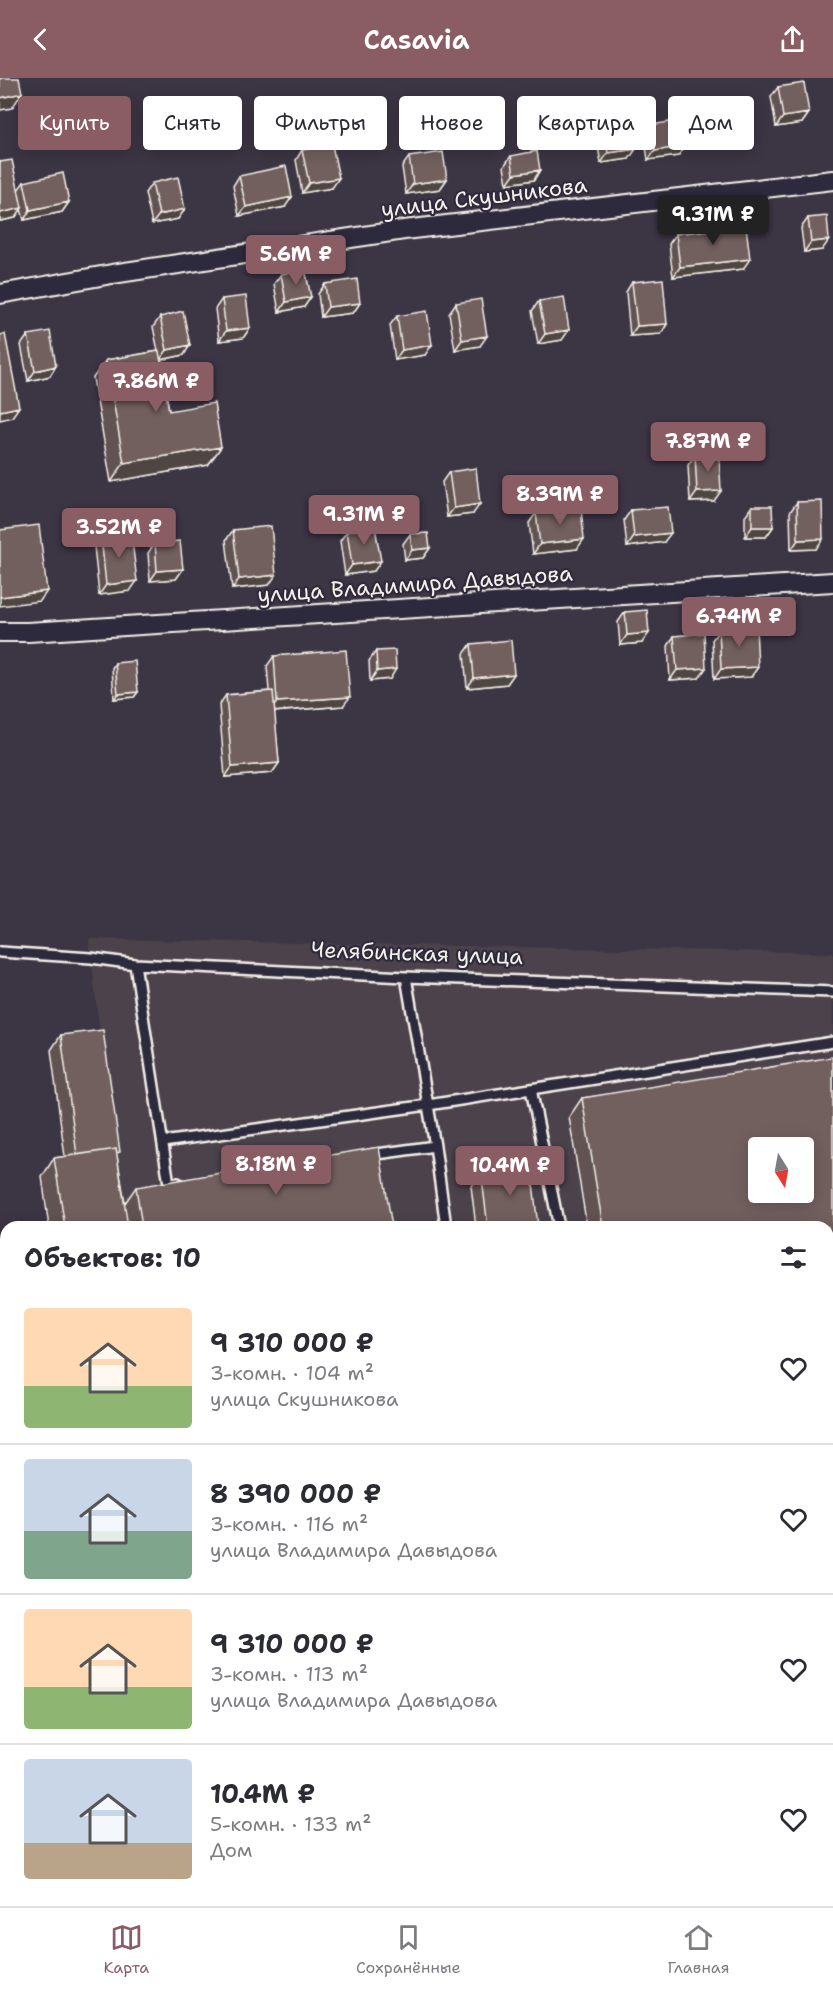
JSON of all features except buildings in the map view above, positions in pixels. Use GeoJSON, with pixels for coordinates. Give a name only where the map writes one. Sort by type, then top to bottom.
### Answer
{"type":"FeatureCollection","features":[{"type":"Feature","properties":{"kind":"street","name":"улица Скушникова"},"geometry":{"type":"LineString","coordinates":[[0,294],[112,274],[404,230],[833,180]]}},
{"type":"Feature","properties":{"kind":"street","name":"улица Владимира Давыдова"},"geometry":{"type":"LineString","coordinates":[[0,632],[52,631],[833,582]]}},
{"type":"Feature","properties":{"kind":"lane","name":"Челябинская улица"},"geometry":{"type":"LineString","coordinates":[[0,952],[91,958],[135,964],[406,977],[833,992]]}},
{"type":"Feature","properties":{"kind":"lane"},"geometry":{"type":"LineString","coordinates":[[135,964],[169,1184],[192,1181]]}},
{"type":"Feature","properties":{"kind":"lane"},"geometry":{"type":"LineString","coordinates":[[406,977],[435,1146],[445,1221]]}},
{"type":"Feature","properties":{"kind":"lane"},"geometry":{"type":"LineString","coordinates":[[163,1142],[428,1105],[833,1042]]}},
{"type":"Feature","properties":{"kind":"lane"},"geometry":{"type":"LineString","coordinates":[[531,1089],[558,1221]]}},
{"type":"Feature","properties":{"kind":"lane"},"geometry":{"type":"LineString","coordinates":[[366,1156],[435,1146]]}},
{"type":"Feature","properties":{"kind":"shaded area"},"geometry":{"type":"Polygon","coordinates":[[[89,939],[833,953],[833,1221],[121,1221],[89,939]]]}}]}
